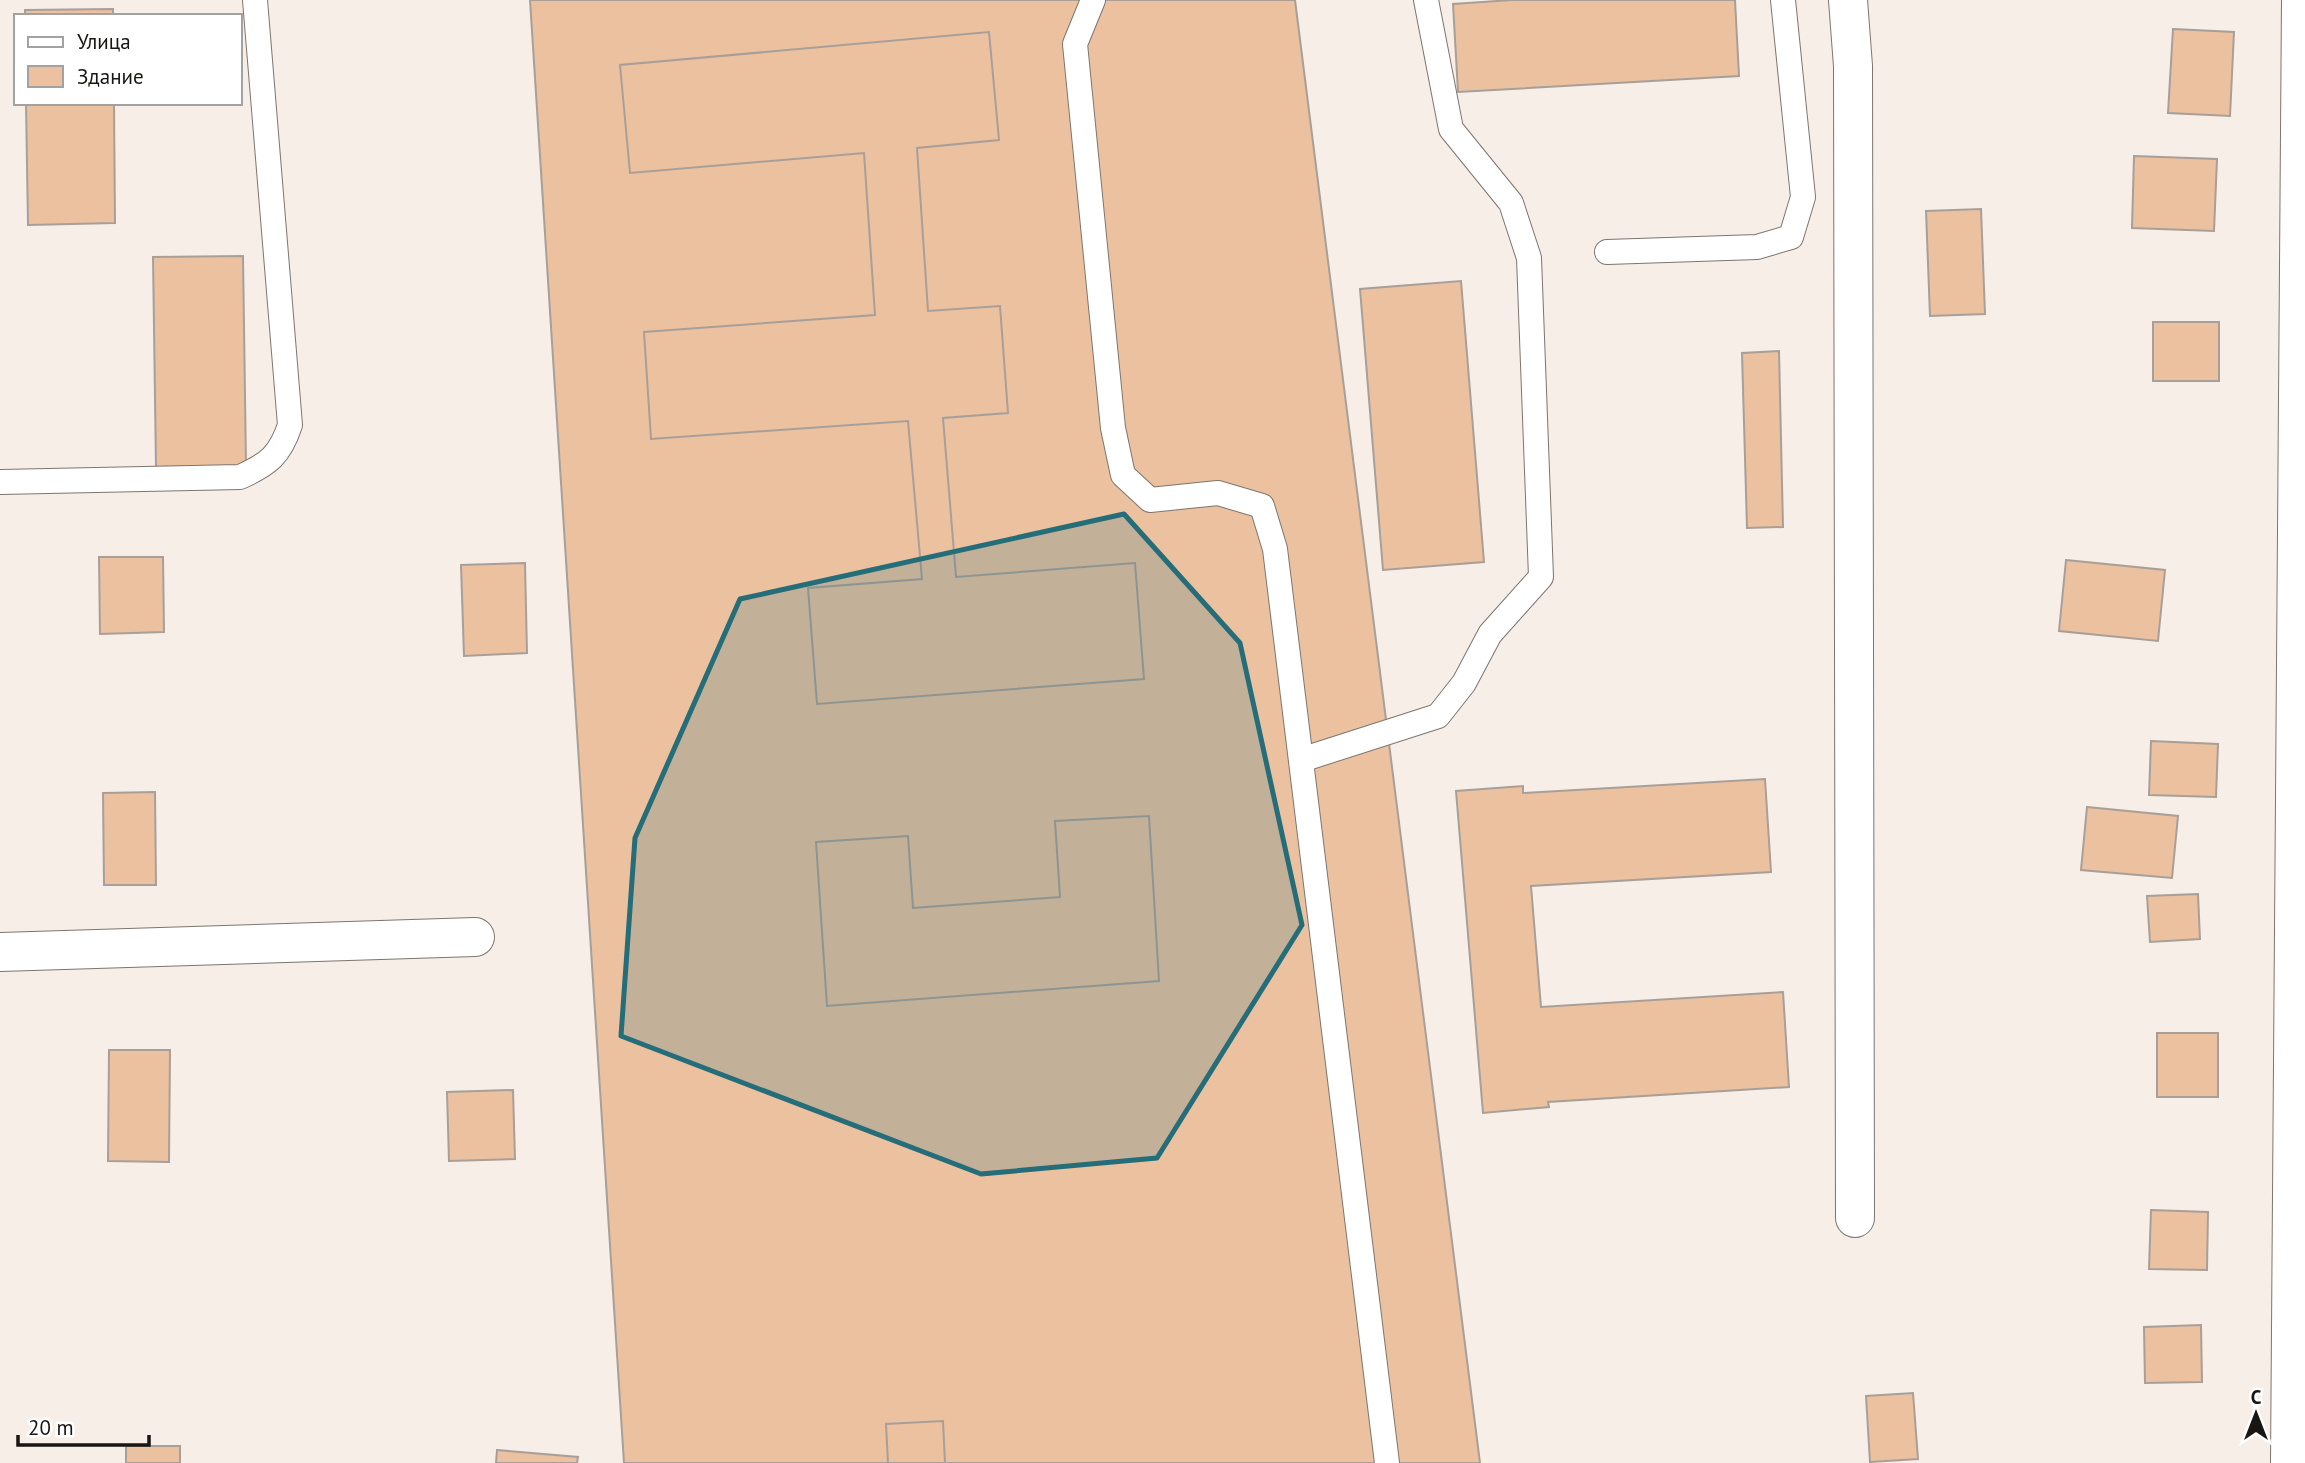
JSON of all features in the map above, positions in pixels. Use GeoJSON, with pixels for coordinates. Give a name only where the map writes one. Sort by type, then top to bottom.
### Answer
{"type":"FeatureCollection","features":[{"type":"Feature","properties":{"kind":"street"},"geometry":{"type":"LineString","coordinates":[[1848,0],[1853,94],[1855,1218]]}},
{"type":"Feature","properties":{"kind":"street"},"geometry":{"type":"LineString","coordinates":[[2290,1463],[2301,0]]}},
{"type":"Feature","properties":{"kind":"street"},"geometry":{"type":"LineString","coordinates":[[0,952],[475,937]]}},
{"type":"Feature","properties":{"kind":"lane"},"geometry":{"type":"LineString","coordinates":[[0,482],[240,477],[265,466],[284,444],[290,425],[255,0]]}},
{"type":"Feature","properties":{"kind":"lane"},"geometry":{"type":"LineString","coordinates":[[1093,0],[1075,44],[1113,428],[1123,475],[1150,500],[1218,493],[1262,506],[1275,549],[1387,1463]]}},
{"type":"Feature","properties":{"kind":"lane"},"geometry":{"type":"LineString","coordinates":[[1301,760],[1438,716],[1464,683],[1490,635],[1541,577],[1529,258],[1511,203],[1451,130],[1426,0]]}},
{"type":"Feature","properties":{"kind":"lane"},"geometry":{"type":"LineString","coordinates":[[1608,252],[1757,247],[1791,237],[1803,197],[1783,0]]}},
{"type":"Feature","properties":{"kind":"highlighted area"},"geometry":{"type":"Polygon","coordinates":[[[1124,514],[1240,643],[1302,925],[1157,1158],[981,1174],[621,1036],[635,838],[740,599],[1124,514]]]}},
{"type":"Feature","properties":{"kind":"building"},"geometry":{"type":"Polygon","coordinates":[[[530,0],[1295,0],[1480,1463],[624,1463],[530,0]]]}},
{"type":"Feature","properties":{"kind":"building"},"geometry":{"type":"Polygon","coordinates":[[[1512,0],[1735,0],[1739,76],[1458,92],[1453,4],[1512,0]]]}},
{"type":"Feature","properties":{"kind":"building"},"geometry":{"type":"Polygon","coordinates":[[[113,9],[113,14],[25,14],[25,10],[113,9]]]}},
{"type":"Feature","properties":{"kind":"building"},"geometry":{"type":"Polygon","coordinates":[[[2173,29],[2234,32],[2230,116],[2168,113],[2173,29]]]}},
{"type":"Feature","properties":{"kind":"building"},"geometry":{"type":"Polygon","coordinates":[[[989,32],[999,140],[917,148],[928,311],[1000,306],[1008,413],[943,418],[956,577],[1135,563],[1144,679],[817,704],[808,588],[922,579],[908,421],[651,439],[644,332],[875,315],[864,153],[630,173],[620,65],[989,32]]]}},
{"type":"Feature","properties":{"kind":"building"},"geometry":{"type":"Polygon","coordinates":[[[26,105],[114,105],[115,223],[28,225],[26,105]]]}},
{"type":"Feature","properties":{"kind":"building"},"geometry":{"type":"Polygon","coordinates":[[[2134,156],[2217,159],[2214,231],[2132,228],[2134,156]]]}},
{"type":"Feature","properties":{"kind":"building"},"geometry":{"type":"Polygon","coordinates":[[[1981,209],[1985,314],[1930,316],[1926,211],[1981,209]]]}},
{"type":"Feature","properties":{"kind":"building"},"geometry":{"type":"Polygon","coordinates":[[[243,256],[246,466],[156,467],[153,257],[243,256]]]}},
{"type":"Feature","properties":{"kind":"building"},"geometry":{"type":"Polygon","coordinates":[[[1461,281],[1484,562],[1383,570],[1360,289],[1461,281]]]}},
{"type":"Feature","properties":{"kind":"building"},"geometry":{"type":"Polygon","coordinates":[[[2153,322],[2219,322],[2219,381],[2153,381],[2153,322]]]}},
{"type":"Feature","properties":{"kind":"building"},"geometry":{"type":"Polygon","coordinates":[[[1779,351],[1783,527],[1747,528],[1742,353],[1779,351]]]}},
{"type":"Feature","properties":{"kind":"building"},"geometry":{"type":"Polygon","coordinates":[[[99,557],[163,557],[164,632],[100,634],[99,557]]]}},
{"type":"Feature","properties":{"kind":"building"},"geometry":{"type":"Polygon","coordinates":[[[2066,560],[2165,570],[2158,641],[2059,631],[2066,560]]]}},
{"type":"Feature","properties":{"kind":"building"},"geometry":{"type":"Polygon","coordinates":[[[525,563],[527,653],[464,656],[461,565],[525,563]]]}},
{"type":"Feature","properties":{"kind":"building"},"geometry":{"type":"Polygon","coordinates":[[[2151,741],[2218,744],[2216,797],[2149,795],[2151,741]]]}},
{"type":"Feature","properties":{"kind":"building"},"geometry":{"type":"Polygon","coordinates":[[[1765,779],[1771,872],[1531,886],[1541,1007],[1783,992],[1789,1087],[1548,1102],[1549,1107],[1483,1113],[1456,791],[1523,786],[1523,793],[1765,779]]]}},
{"type":"Feature","properties":{"kind":"building"},"geometry":{"type":"Polygon","coordinates":[[[155,792],[156,885],[104,885],[103,793],[155,792]]]}},
{"type":"Feature","properties":{"kind":"building"},"geometry":{"type":"Polygon","coordinates":[[[2087,807],[2178,816],[2172,878],[2081,870],[2087,807]]]}},
{"type":"Feature","properties":{"kind":"building"},"geometry":{"type":"Polygon","coordinates":[[[1149,816],[1159,981],[827,1006],[816,842],[908,836],[913,908],[1060,897],[1055,821],[1149,816]]]}},
{"type":"Feature","properties":{"kind":"building"},"geometry":{"type":"Polygon","coordinates":[[[2198,894],[2200,939],[2150,942],[2147,896],[2198,894]]]}},
{"type":"Feature","properties":{"kind":"building"},"geometry":{"type":"Polygon","coordinates":[[[2157,1033],[2218,1033],[2218,1097],[2157,1097],[2157,1033]]]}},
{"type":"Feature","properties":{"kind":"building"},"geometry":{"type":"Polygon","coordinates":[[[109,1050],[170,1050],[169,1162],[108,1161],[109,1050]]]}},
{"type":"Feature","properties":{"kind":"building"},"geometry":{"type":"Polygon","coordinates":[[[513,1090],[515,1159],[449,1161],[447,1092],[513,1090]]]}},
{"type":"Feature","properties":{"kind":"building"},"geometry":{"type":"Polygon","coordinates":[[[2151,1210],[2208,1212],[2207,1270],[2149,1269],[2151,1210]]]}},
{"type":"Feature","properties":{"kind":"building"},"geometry":{"type":"Polygon","coordinates":[[[2201,1325],[2202,1382],[2145,1383],[2144,1327],[2201,1325]]]}},
{"type":"Feature","properties":{"kind":"building"},"geometry":{"type":"Polygon","coordinates":[[[1913,1393],[1918,1459],[1870,1462],[1866,1396],[1913,1393]]]}},
{"type":"Feature","properties":{"kind":"building"},"geometry":{"type":"Polygon","coordinates":[[[943,1421],[945,1463],[888,1463],[886,1424],[943,1421]]]}},
{"type":"Feature","properties":{"kind":"building"},"geometry":{"type":"Polygon","coordinates":[[[126,1446],[180,1446],[180,1463],[126,1463],[126,1446]]]}},
{"type":"Feature","properties":{"kind":"building"},"geometry":{"type":"Polygon","coordinates":[[[497,1450],[578,1457],[577,1463],[496,1463],[497,1450]]]}}]}
